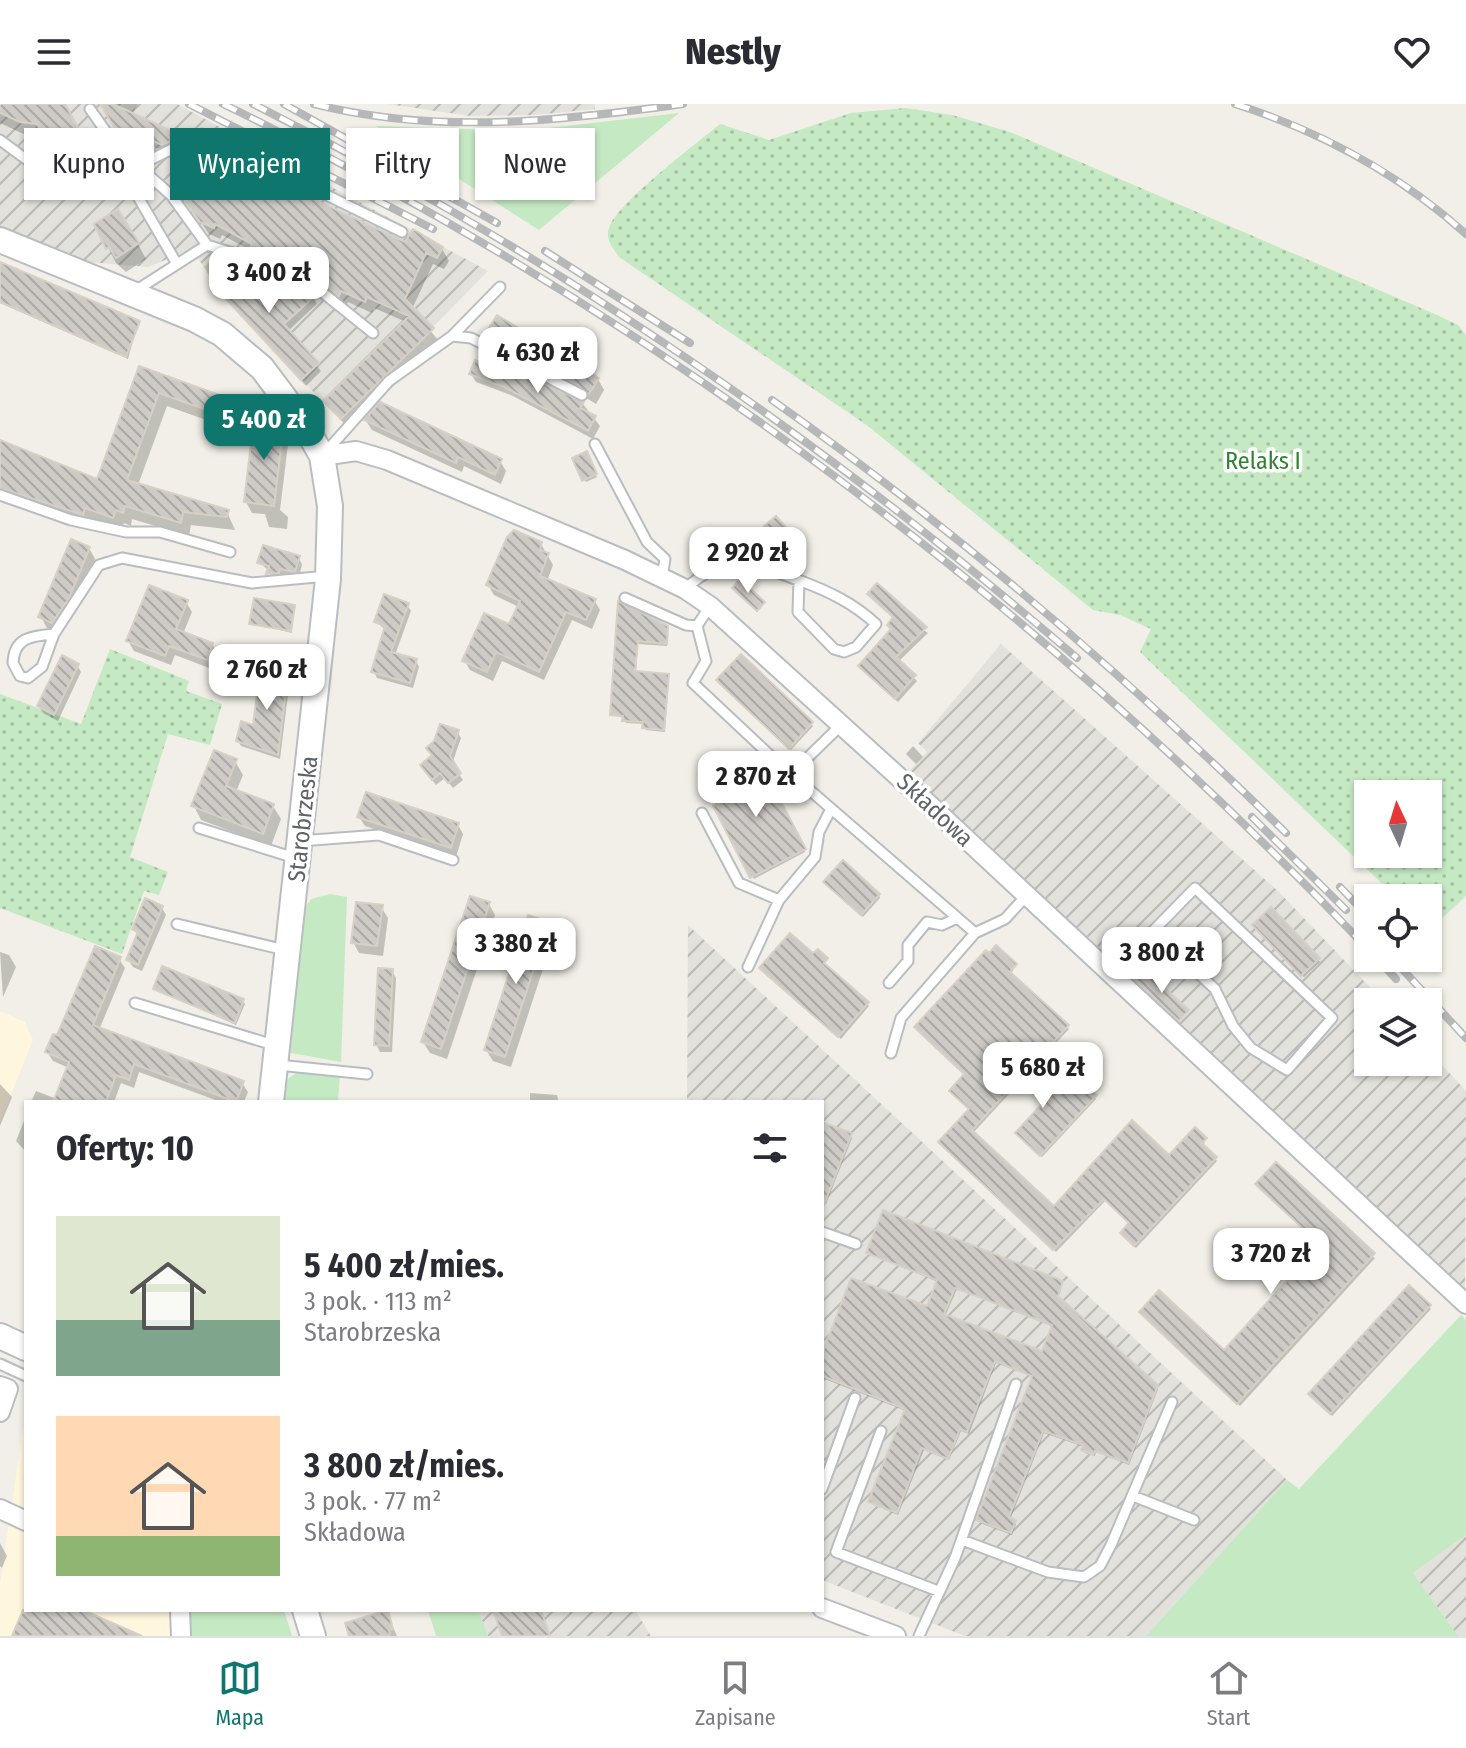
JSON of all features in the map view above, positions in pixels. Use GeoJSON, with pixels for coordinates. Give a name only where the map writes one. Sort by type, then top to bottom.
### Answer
{"type":"FeatureCollection","features":[{"type":"Feature","properties":{"kind":"street","name":"Starobrzeska"},"geometry":{"type":"LineString","coordinates":[[0,240],[222,334],[262,368],[304,424],[322,456],[330,506],[328,576],[271,1100]]}},
{"type":"Feature","properties":{"kind":"street","name":"Składowa"},"geometry":{"type":"LineString","coordinates":[[322,456],[356,451],[387,460],[662,577],[710,606],[1466,1304]]}},
{"type":"Feature","properties":{"kind":"street"},"geometry":{"type":"LineString","coordinates":[[0,1336],[24,1347]]}},
{"type":"Feature","properties":{"kind":"street"},"geometry":{"type":"LineString","coordinates":[[0,1386],[8,1389],[0,1412]]}},
{"type":"Feature","properties":{"kind":"street"},"geometry":{"type":"LineString","coordinates":[[0,1509],[24,1520]]}},
{"type":"Feature","properties":{"kind":"street"},"geometry":{"type":"LineString","coordinates":[[824,1609],[896,1636]]}},
{"type":"Feature","properties":{"kind":"street"},"geometry":{"type":"LineString","coordinates":[[180,1612],[181,1636]]}},
{"type":"Feature","properties":{"kind":"street"},"geometry":{"type":"LineString","coordinates":[[306,1612],[313,1636]]}},
{"type":"Feature","properties":{"kind":"lane"},"geometry":{"type":"LineString","coordinates":[[90,109],[103,128]]}},
{"type":"Feature","properties":{"kind":"lane"},"geometry":{"type":"LineString","coordinates":[[154,158],[202,134],[402,232]]}},
{"type":"Feature","properties":{"kind":"lane"},"geometry":{"type":"LineString","coordinates":[[0,140],[24,158]]}},
{"type":"Feature","properties":{"kind":"lane"},"geometry":{"type":"LineString","coordinates":[[154,180],[171,195],[207,245],[271,265],[317,288],[373,333]]}},
{"type":"Feature","properties":{"kind":"lane"},"geometry":{"type":"LineString","coordinates":[[140,200],[177,264]]}},
{"type":"Feature","properties":{"kind":"lane"},"geometry":{"type":"LineString","coordinates":[[131,293],[207,245]]}},
{"type":"Feature","properties":{"kind":"lane"},"geometry":{"type":"LineString","coordinates":[[322,456],[389,381],[452,336],[500,287]]}},
{"type":"Feature","properties":{"kind":"lane"},"geometry":{"type":"LineString","coordinates":[[452,336],[471,338],[582,395]]}},
{"type":"Feature","properties":{"kind":"lane"},"geometry":{"type":"LineString","coordinates":[[595,444],[647,542],[665,559],[662,577]]}},
{"type":"Feature","properties":{"kind":"lane"},"geometry":{"type":"LineString","coordinates":[[0,495],[71,520],[126,532],[160,532],[230,552]]}},
{"type":"Feature","properties":{"kind":"lane"},"geometry":{"type":"LineString","coordinates":[[54,634],[24,638],[17,645],[13,663],[20,676],[36,674],[42,667],[54,634],[99,565],[122,558],[252,583],[328,576]]}},
{"type":"Feature","properties":{"kind":"lane"},"geometry":{"type":"LineString","coordinates":[[685,589],[700,576],[741,563],[767,566],[854,605],[876,624],[856,647],[844,652],[834,649],[798,612],[799,581]]}},
{"type":"Feature","properties":{"kind":"lane"},"geometry":{"type":"LineString","coordinates":[[625,598],[686,625],[697,626]]}},
{"type":"Feature","properties":{"kind":"lane"},"geometry":{"type":"LineString","coordinates":[[710,606],[697,626],[706,661],[693,683],[791,774],[975,933]]}},
{"type":"Feature","properties":{"kind":"lane"},"geometry":{"type":"LineString","coordinates":[[791,774],[841,725]]}},
{"type":"Feature","properties":{"kind":"lane"},"geometry":{"type":"LineString","coordinates":[[748,967],[779,900],[815,857],[819,832],[831,809]]}},
{"type":"Feature","properties":{"kind":"lane"},"geometry":{"type":"LineString","coordinates":[[702,813],[739,883],[779,900]]}},
{"type":"Feature","properties":{"kind":"lane"},"geometry":{"type":"LineString","coordinates":[[199,828],[299,850],[379,835],[453,860]]}},
{"type":"Feature","properties":{"kind":"lane"},"geometry":{"type":"LineString","coordinates":[[1101,968],[1153,931],[1195,888],[1332,1018],[1287,1070],[1251,1048],[1233,1026],[1215,989],[1153,931]]}},
{"type":"Feature","properties":{"kind":"lane"},"geometry":{"type":"LineString","coordinates":[[891,1053],[901,1018],[975,933],[1005,919],[1026,896]]}},
{"type":"Feature","properties":{"kind":"lane"},"geometry":{"type":"LineString","coordinates":[[889,983],[908,961],[908,945],[927,922],[942,925],[957,918]]}},
{"type":"Feature","properties":{"kind":"lane"},"geometry":{"type":"LineString","coordinates":[[177,924],[288,951]]}},
{"type":"Feature","properties":{"kind":"lane"},"geometry":{"type":"LineString","coordinates":[[135,1003],[276,1056],[367,1074]]}},
{"type":"Feature","properties":{"kind":"lane"},"geometry":{"type":"LineString","coordinates":[[824,1233],[856,1244]]}},
{"type":"Feature","properties":{"kind":"lane"},"geometry":{"type":"LineString","coordinates":[[0,1364],[24,1375]]}},
{"type":"Feature","properties":{"kind":"lane"},"geometry":{"type":"LineString","coordinates":[[919,1636],[962,1540],[1016,1384]]}},
{"type":"Feature","properties":{"kind":"lane"},"geometry":{"type":"LineString","coordinates":[[824,1483],[855,1398]]}},
{"type":"Feature","properties":{"kind":"lane"},"geometry":{"type":"LineString","coordinates":[[962,1540],[1048,1572],[1084,1577],[1100,1566],[1172,1402]]}},
{"type":"Feature","properties":{"kind":"lane"},"geometry":{"type":"LineString","coordinates":[[881,1431],[836,1552],[938,1591]]}},
{"type":"Feature","properties":{"kind":"lane"},"geometry":{"type":"LineString","coordinates":[[1133,1496],[1194,1520]]}},
{"type":"Feature","properties":{"kind":"shaded area"},"geometry":{"type":"Polygon","coordinates":[[[0,104],[177,104],[222,128],[170,128],[170,200],[330,200],[330,186],[346,195],[346,200],[356,200],[488,271],[341,421],[224,297],[192,249],[148,267],[89,262],[0,226],[0,104]]]}},
{"type":"Feature","properties":{"kind":"shaded area"},"geometry":{"type":"Polygon","coordinates":[[[388,104],[595,104],[595,109],[534,115],[470,116],[388,104]]]}},
{"type":"Feature","properties":{"kind":"shaded area"},"geometry":{"type":"Polygon","coordinates":[[[1001,644],[1279,892],[1371,988],[1354,988],[1354,1076],[1442,1076],[1442,1065],[1466,1091],[1465,1289],[907,773],[927,752],[918,743],[1001,644]]]}},
{"type":"Feature","properties":{"kind":"shaded area"},"geometry":{"type":"Polygon","coordinates":[[[688,925],[1287,1480],[1146,1636],[965,1636],[824,1581],[824,1100],[687,1100],[688,925]]]}},
{"type":"Feature","properties":{"kind":"shaded area"},"geometry":{"type":"Polygon","coordinates":[[[0,1011],[25,1022],[33,1040],[0,1122],[0,1011]]]}},
{"type":"Feature","properties":{"kind":"shaded area"},"geometry":{"type":"Polygon","coordinates":[[[24,1422],[24,1612],[187,1612],[189,1636],[0,1636],[0,1584],[24,1422]]]}},
{"type":"Feature","properties":{"kind":"shaded area"},"geometry":{"type":"Polygon","coordinates":[[[1466,1535],[1466,1636],[1458,1636],[1413,1573],[1466,1535]]]}},
{"type":"Feature","properties":{"kind":"shaded area"},"geometry":{"type":"Polygon","coordinates":[[[479,1612],[636,1612],[651,1636],[488,1636],[479,1612]]]}},
{"type":"Feature","properties":{"kind":"green space","name":"Relaks I"},"geometry":{"type":"Polygon","coordinates":[[[905,108],[952,115],[1010,132],[1458,325],[1466,335],[1466,896],[1442,918],[1442,884],[1382,884],[1366,868],[1442,868],[1442,780],[1354,780],[1354,857],[1140,652],[1151,629],[1120,615],[1093,610],[868,426],[619,257],[608,236],[615,217],[658,174],[720,124],[769,140],[851,113],[905,108]]]}},
{"type":"Feature","properties":{"kind":"green space"},"geometry":{"type":"Polygon","coordinates":[[[679,113],[595,183],[595,128],[549,128],[679,113]]]}},
{"type":"Feature","properties":{"kind":"green space"},"geometry":{"type":"Polygon","coordinates":[[[376,126],[435,128],[379,128],[376,126]]]}},
{"type":"Feature","properties":{"kind":"green space"},"geometry":{"type":"Polygon","coordinates":[[[459,129],[475,129],[475,189],[459,179],[459,129]]]}},
{"type":"Feature","properties":{"kind":"green space"},"geometry":{"type":"Polygon","coordinates":[[[492,200],[575,200],[539,230],[492,200]]]}},
{"type":"Feature","properties":{"kind":"green space"},"geometry":{"type":"Polygon","coordinates":[[[110,649],[189,681],[186,691],[222,704],[210,745],[168,734],[130,857],[168,872],[159,895],[144,891],[122,954],[0,908],[0,694],[81,724],[110,649]]]}},
{"type":"Feature","properties":{"kind":"green space"},"geometry":{"type":"Polygon","coordinates":[[[330,894],[347,897],[341,1062],[291,1053],[286,1047],[302,912],[311,899],[330,894]]]}},
{"type":"Feature","properties":{"kind":"green space"},"geometry":{"type":"Polygon","coordinates":[[[296,1073],[340,1074],[338,1100],[278,1100],[282,1083],[296,1073]]]}},
{"type":"Feature","properties":{"kind":"green space"},"geometry":{"type":"Polygon","coordinates":[[[1461,1315],[1466,1320],[1466,1535],[1413,1573],[1458,1636],[1146,1636],[1287,1480],[1299,1489],[1461,1315]]]}},
{"type":"Feature","properties":{"kind":"green space"},"geometry":{"type":"Polygon","coordinates":[[[189,1612],[285,1612],[292,1636],[189,1636],[189,1612]]]}},
{"type":"Feature","properties":{"kind":"green space"},"geometry":{"type":"Polygon","coordinates":[[[429,1612],[479,1612],[488,1636],[436,1636],[429,1612]]]}},
{"type":"Feature","properties":{"kind":"building"},"geometry":{"type":"Polygon","coordinates":[[[0,104],[65,104],[78,128],[39,128],[37,124],[20,122],[0,113],[0,104]]]}},
{"type":"Feature","properties":{"kind":"building"},"geometry":{"type":"Polygon","coordinates":[[[100,104],[113,104],[170,130],[170,141],[162,145],[154,141],[154,128],[114,127],[100,104]]]}},
{"type":"Feature","properties":{"kind":"building"},"geometry":{"type":"Polygon","coordinates":[[[185,200],[316,200],[405,242],[413,229],[443,247],[437,258],[426,253],[405,299],[434,328],[341,419],[323,401],[409,316],[367,297],[365,302],[341,291],[339,296],[321,281],[249,250],[252,244],[215,224],[214,228],[200,222],[185,200]]]}},
{"type":"Feature","properties":{"kind":"building"},"geometry":{"type":"Polygon","coordinates":[[[118,209],[139,243],[116,258],[109,247],[106,249],[94,224],[118,209]]]}},
{"type":"Feature","properties":{"kind":"building"},"geometry":{"type":"Polygon","coordinates":[[[216,258],[234,282],[237,274],[257,295],[279,277],[315,296],[284,324],[319,363],[301,380],[225,298],[205,267],[216,258]]]}},
{"type":"Feature","properties":{"kind":"building"},"geometry":{"type":"Polygon","coordinates":[[[0,262],[140,321],[126,357],[0,302],[0,262]]]}},
{"type":"Feature","properties":{"kind":"building"},"geometry":{"type":"Polygon","coordinates":[[[497,315],[599,378],[589,394],[487,331],[497,315]]]}},
{"type":"Feature","properties":{"kind":"building"},"geometry":{"type":"Polygon","coordinates":[[[475,360],[525,381],[528,376],[584,402],[580,408],[596,416],[588,431],[504,387],[469,374],[475,360]]]}},
{"type":"Feature","properties":{"kind":"building"},"geometry":{"type":"Polygon","coordinates":[[[139,366],[239,402],[232,419],[159,393],[127,480],[229,510],[227,517],[183,512],[181,523],[125,506],[123,513],[116,510],[113,518],[85,508],[83,515],[0,488],[0,440],[97,479],[139,366]]]}},
{"type":"Feature","properties":{"kind":"building"},"geometry":{"type":"Polygon","coordinates":[[[380,402],[502,459],[495,475],[458,457],[456,463],[364,420],[380,402]]]}},
{"type":"Feature","properties":{"kind":"building"},"geometry":{"type":"Polygon","coordinates":[[[254,419],[284,423],[274,506],[244,502],[254,419]]]}},
{"type":"Feature","properties":{"kind":"building"},"geometry":{"type":"Polygon","coordinates":[[[587,451],[597,474],[582,481],[572,458],[587,451]]]}},
{"type":"Feature","properties":{"kind":"building"},"geometry":{"type":"Polygon","coordinates":[[[776,516],[790,532],[778,542],[764,526],[776,516]]]}},
{"type":"Feature","properties":{"kind":"building"},"geometry":{"type":"Polygon","coordinates":[[[514,530],[542,542],[540,550],[549,553],[540,576],[596,599],[586,620],[566,612],[539,672],[496,652],[487,672],[462,661],[484,613],[509,624],[520,601],[486,585],[507,537],[514,530]]]}},
{"type":"Feature","properties":{"kind":"building"},"geometry":{"type":"Polygon","coordinates":[[[71,539],[90,547],[69,598],[52,623],[38,617],[71,539]]]}},
{"type":"Feature","properties":{"kind":"building"},"geometry":{"type":"Polygon","coordinates":[[[263,545],[300,556],[295,572],[280,569],[279,573],[266,574],[269,566],[257,563],[263,545]]]}},
{"type":"Feature","properties":{"kind":"building"},"geometry":{"type":"Polygon","coordinates":[[[740,579],[765,602],[757,611],[732,588],[740,579]]]}},
{"type":"Feature","properties":{"kind":"building"},"geometry":{"type":"Polygon","coordinates":[[[877,583],[927,627],[896,657],[916,675],[895,699],[858,666],[891,629],[887,625],[893,617],[867,594],[877,583]]]}},
{"type":"Feature","properties":{"kind":"building"},"geometry":{"type":"Polygon","coordinates":[[[149,585],[188,600],[176,629],[213,643],[207,660],[169,646],[165,656],[126,641],[149,585]]]}},
{"type":"Feature","properties":{"kind":"building"},"geometry":{"type":"Polygon","coordinates":[[[384,594],[409,603],[391,652],[417,659],[410,683],[371,672],[385,626],[374,622],[384,594]]]}},
{"type":"Feature","properties":{"kind":"building"},"geometry":{"type":"Polygon","coordinates":[[[254,598],[295,605],[291,631],[249,624],[254,598]]]}},
{"type":"Feature","properties":{"kind":"building"},"geometry":{"type":"Polygon","coordinates":[[[618,601],[668,626],[667,644],[638,641],[635,671],[669,674],[664,730],[642,728],[643,722],[622,721],[623,716],[610,715],[618,601]]]}},
{"type":"Feature","properties":{"kind":"building"},"geometry":{"type":"Polygon","coordinates":[[[741,654],[813,722],[789,749],[716,680],[741,654]]]}},
{"type":"Feature","properties":{"kind":"building"},"geometry":{"type":"Polygon","coordinates":[[[62,655],[79,664],[54,715],[37,706],[62,655]]]}},
{"type":"Feature","properties":{"kind":"building"},"geometry":{"type":"Polygon","coordinates":[[[261,663],[288,672],[278,755],[236,741],[241,721],[253,725],[261,663]]]}},
{"type":"Feature","properties":{"kind":"building"},"geometry":{"type":"Polygon","coordinates":[[[440,724],[459,730],[450,756],[461,773],[448,783],[440,773],[432,780],[420,765],[432,755],[426,748],[434,741],[440,724]]]}},
{"type":"Feature","properties":{"kind":"building"},"geometry":{"type":"Polygon","coordinates":[[[214,750],[237,759],[226,786],[274,804],[263,834],[191,806],[214,750]]]}},
{"type":"Feature","properties":{"kind":"building"},"geometry":{"type":"Polygon","coordinates":[[[757,756],[806,849],[750,878],[713,806],[727,798],[716,777],[757,756]]]}},
{"type":"Feature","properties":{"kind":"building"},"geometry":{"type":"Polygon","coordinates":[[[366,792],[459,823],[451,848],[357,817],[366,792]]]}},
{"type":"Feature","properties":{"kind":"building"},"geometry":{"type":"Polygon","coordinates":[[[843,860],[880,894],[861,915],[823,882],[843,860]]]}},
{"type":"Feature","properties":{"kind":"building"},"geometry":{"type":"Polygon","coordinates":[[[470,896],[490,902],[441,1049],[421,1042],[470,896]]]}},
{"type":"Feature","properties":{"kind":"building"},"geometry":{"type":"Polygon","coordinates":[[[145,898],[163,906],[138,965],[126,960],[138,932],[132,929],[145,898]]]}},
{"type":"Feature","properties":{"kind":"building"},"geometry":{"type":"Polygon","coordinates":[[[356,902],[383,905],[377,946],[351,943],[356,902]]]}},
{"type":"Feature","properties":{"kind":"building"},"geometry":{"type":"Polygon","coordinates":[[[1271,907],[1320,958],[1301,976],[1252,925],[1271,907]]]}},
{"type":"Feature","properties":{"kind":"building"},"geometry":{"type":"Polygon","coordinates":[[[528,915],[549,922],[505,1057],[484,1050],[528,915]]]}},
{"type":"Feature","properties":{"kind":"building"},"geometry":{"type":"Polygon","coordinates":[[[790,933],[813,953],[818,949],[828,958],[824,963],[869,1002],[838,1037],[759,968],[790,933]]]}},
{"type":"Feature","properties":{"kind":"building"},"geometry":{"type":"Polygon","coordinates":[[[996,945],[1017,964],[1010,972],[1069,1025],[972,1130],[1054,1206],[1132,1120],[1169,1155],[1195,1127],[1207,1138],[1202,1143],[1217,1157],[1134,1246],[1120,1233],[1129,1223],[1104,1199],[1053,1250],[938,1142],[969,1109],[949,1091],[964,1074],[914,1027],[986,950],[989,953],[996,945]]]}},
{"type":"Feature","properties":{"kind":"building"},"geometry":{"type":"Polygon","coordinates":[[[95,946],[121,957],[93,1025],[244,1081],[237,1100],[231,1100],[134,1064],[129,1080],[116,1075],[107,1100],[54,1100],[69,1062],[45,1052],[53,1034],[57,1035],[95,946]]]}},
{"type":"Feature","properties":{"kind":"building"},"geometry":{"type":"Polygon","coordinates":[[[162,966],[244,999],[235,1023],[153,989],[162,966]]]}},
{"type":"Feature","properties":{"kind":"building"},"geometry":{"type":"Polygon","coordinates":[[[378,968],[393,969],[389,1046],[374,1045],[378,968]]]}},
{"type":"Feature","properties":{"kind":"building"},"geometry":{"type":"Polygon","coordinates":[[[1144,969],[1189,1010],[1179,1021],[1134,979],[1144,969]]]}},
{"type":"Feature","properties":{"kind":"building"},"geometry":{"type":"Polygon","coordinates":[[[1072,1071],[1097,1095],[1040,1156],[1015,1133],[1072,1071]]]}},
{"type":"Feature","properties":{"kind":"building"},"geometry":{"type":"Polygon","coordinates":[[[824,1123],[852,1133],[824,1204],[824,1123]]]}},
{"type":"Feature","properties":{"kind":"building"},"geometry":{"type":"Polygon","coordinates":[[[1276,1162],[1375,1253],[1237,1404],[1139,1312],[1159,1290],[1224,1350],[1320,1244],[1255,1184],[1276,1162]]]}},
{"type":"Feature","properties":{"kind":"building"},"geometry":{"type":"Polygon","coordinates":[[[883,1210],[1063,1281],[1058,1296],[1158,1385],[1128,1463],[1095,1451],[1093,1455],[1081,1450],[1083,1445],[1043,1431],[1009,1517],[1016,1520],[1011,1533],[976,1520],[1032,1376],[995,1361],[967,1432],[960,1429],[948,1459],[922,1448],[897,1513],[868,1502],[905,1409],[824,1377],[824,1349],[851,1278],[927,1306],[937,1280],[866,1253],[883,1210]],[[955,1288],[944,1314],[1042,1351],[1052,1325],[955,1288]]]}},
{"type":"Feature","properties":{"kind":"building"},"geometry":{"type":"Polygon","coordinates":[[[1409,1285],[1431,1305],[1330,1414],[1308,1394],[1409,1285]]]}},
{"type":"Feature","properties":{"kind":"building"},"geometry":{"type":"Polygon","coordinates":[[[24,1610],[88,1612],[142,1636],[12,1636],[24,1610]]]}},
{"type":"Feature","properties":{"kind":"building"},"geometry":{"type":"Polygon","coordinates":[[[389,1612],[393,1629],[389,1630],[390,1636],[349,1636],[345,1623],[389,1612]]]}},
{"type":"Feature","properties":{"kind":"building"},"geometry":{"type":"Polygon","coordinates":[[[494,1612],[542,1612],[550,1636],[502,1636],[494,1612]]]}},
{"type":"Feature","properties":{"kind":"railway"},"geometry":{"type":"LineString","coordinates":[[189,104],[433,229]]}},
{"type":"Feature","properties":{"kind":"railway"},"geometry":{"type":"LineString","coordinates":[[223,104],[382,186],[536,275],[687,372],[833,475],[974,585],[1111,701],[1242,822],[1354,935]]}},
{"type":"Feature","properties":{"kind":"railway"},"geometry":{"type":"LineString","coordinates":[[253,104],[473,223],[683,356],[883,500],[1077,658]]}},
{"type":"Feature","properties":{"kind":"railway"},"geometry":{"type":"LineString","coordinates":[[284,104],[497,223]]}},
{"type":"Feature","properties":{"kind":"railway"},"geometry":{"type":"LineString","coordinates":[[314,104],[360,114],[452,122],[544,120],[683,104]]}},
{"type":"Feature","properties":{"kind":"railway"},"geometry":{"type":"LineString","coordinates":[[1235,104],[1298,128],[1358,157],[1413,192],[1466,234]]}},
{"type":"Feature","properties":{"kind":"railway"},"geometry":{"type":"LineString","coordinates":[[545,251],[690,343]]}},
{"type":"Feature","properties":{"kind":"railway"},"geometry":{"type":"LineString","coordinates":[[772,400],[907,500],[1038,606],[1164,717],[1286,833]]}},
{"type":"Feature","properties":{"kind":"railway"},"geometry":{"type":"LineString","coordinates":[[1252,817],[1346,910]]}},
{"type":"Feature","properties":{"kind":"railway"},"geometry":{"type":"LineString","coordinates":[[1340,887],[1354,902]]}},
{"type":"Feature","properties":{"kind":"railway"},"geometry":{"type":"LineString","coordinates":[[1390,972],[1396,979]]}},
{"type":"Feature","properties":{"kind":"railway"},"geometry":{"type":"LineString","coordinates":[[1405,972],[1466,1038]]}}]}
